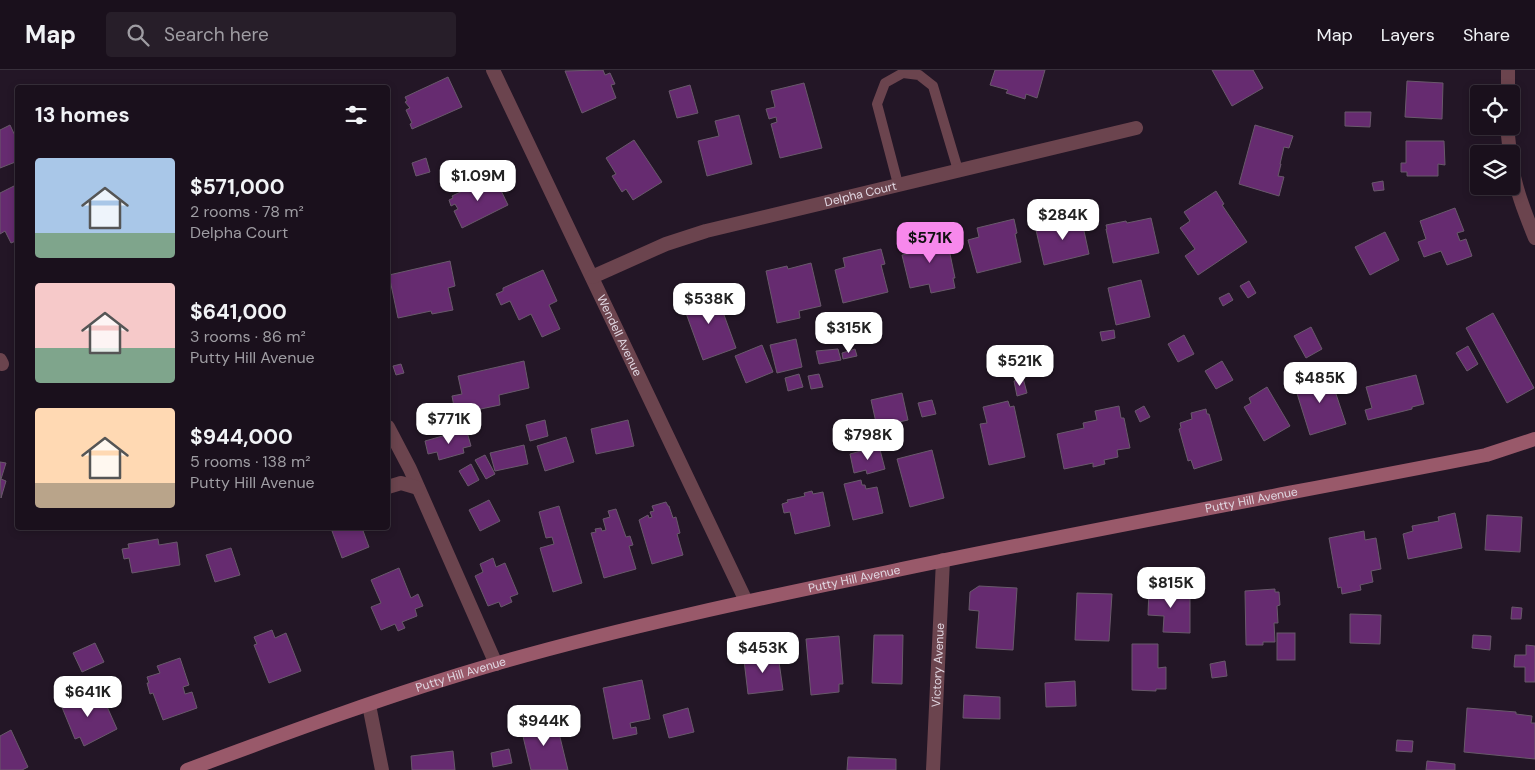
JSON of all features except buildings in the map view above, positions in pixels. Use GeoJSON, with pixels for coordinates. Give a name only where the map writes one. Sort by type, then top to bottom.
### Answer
{"type":"FeatureCollection","features":[{"type":"Feature","properties":{"kind":"main road","name":"Putty Hill Avenue"},"geometry":{"type":"LineString","coordinates":[[187,770],[369,704],[496,664],[616,632],[746,601],[944,560],[1445,464],[1486,455],[1535,439]]}},
{"type":"Feature","properties":{"kind":"street","name":"Wendell Avenue"},"geometry":{"type":"LineString","coordinates":[[493,70],[746,601]]}},
{"type":"Feature","properties":{"kind":"street"},"geometry":{"type":"LineString","coordinates":[[1508,70],[1508,85]]}},
{"type":"Feature","properties":{"kind":"street","name":"Delpha Court"},"geometry":{"type":"LineString","coordinates":[[592,277],[666,244],[706,231],[1136,128]]}},
{"type":"Feature","properties":{"kind":"street"},"geometry":{"type":"LineString","coordinates":[[1519,195],[1535,238]]}},
{"type":"Feature","properties":{"kind":"street"},"geometry":{"type":"LineString","coordinates":[[390,431],[418,488],[496,664]]}},
{"type":"Feature","properties":{"kind":"street"},"geometry":{"type":"LineString","coordinates":[[390,487],[401,483],[418,488]]}},
{"type":"Feature","properties":{"kind":"street","name":"Victory Avenue"},"geometry":{"type":"LineString","coordinates":[[933,770],[944,560]]}},
{"type":"Feature","properties":{"kind":"street"},"geometry":{"type":"LineString","coordinates":[[369,704],[382,770]]}},
{"type":"Feature","properties":{"kind":"lane"},"geometry":{"type":"LineString","coordinates":[[898,184],[877,104],[885,83],[903,73],[919,75],[933,86],[958,170]]}}]}
